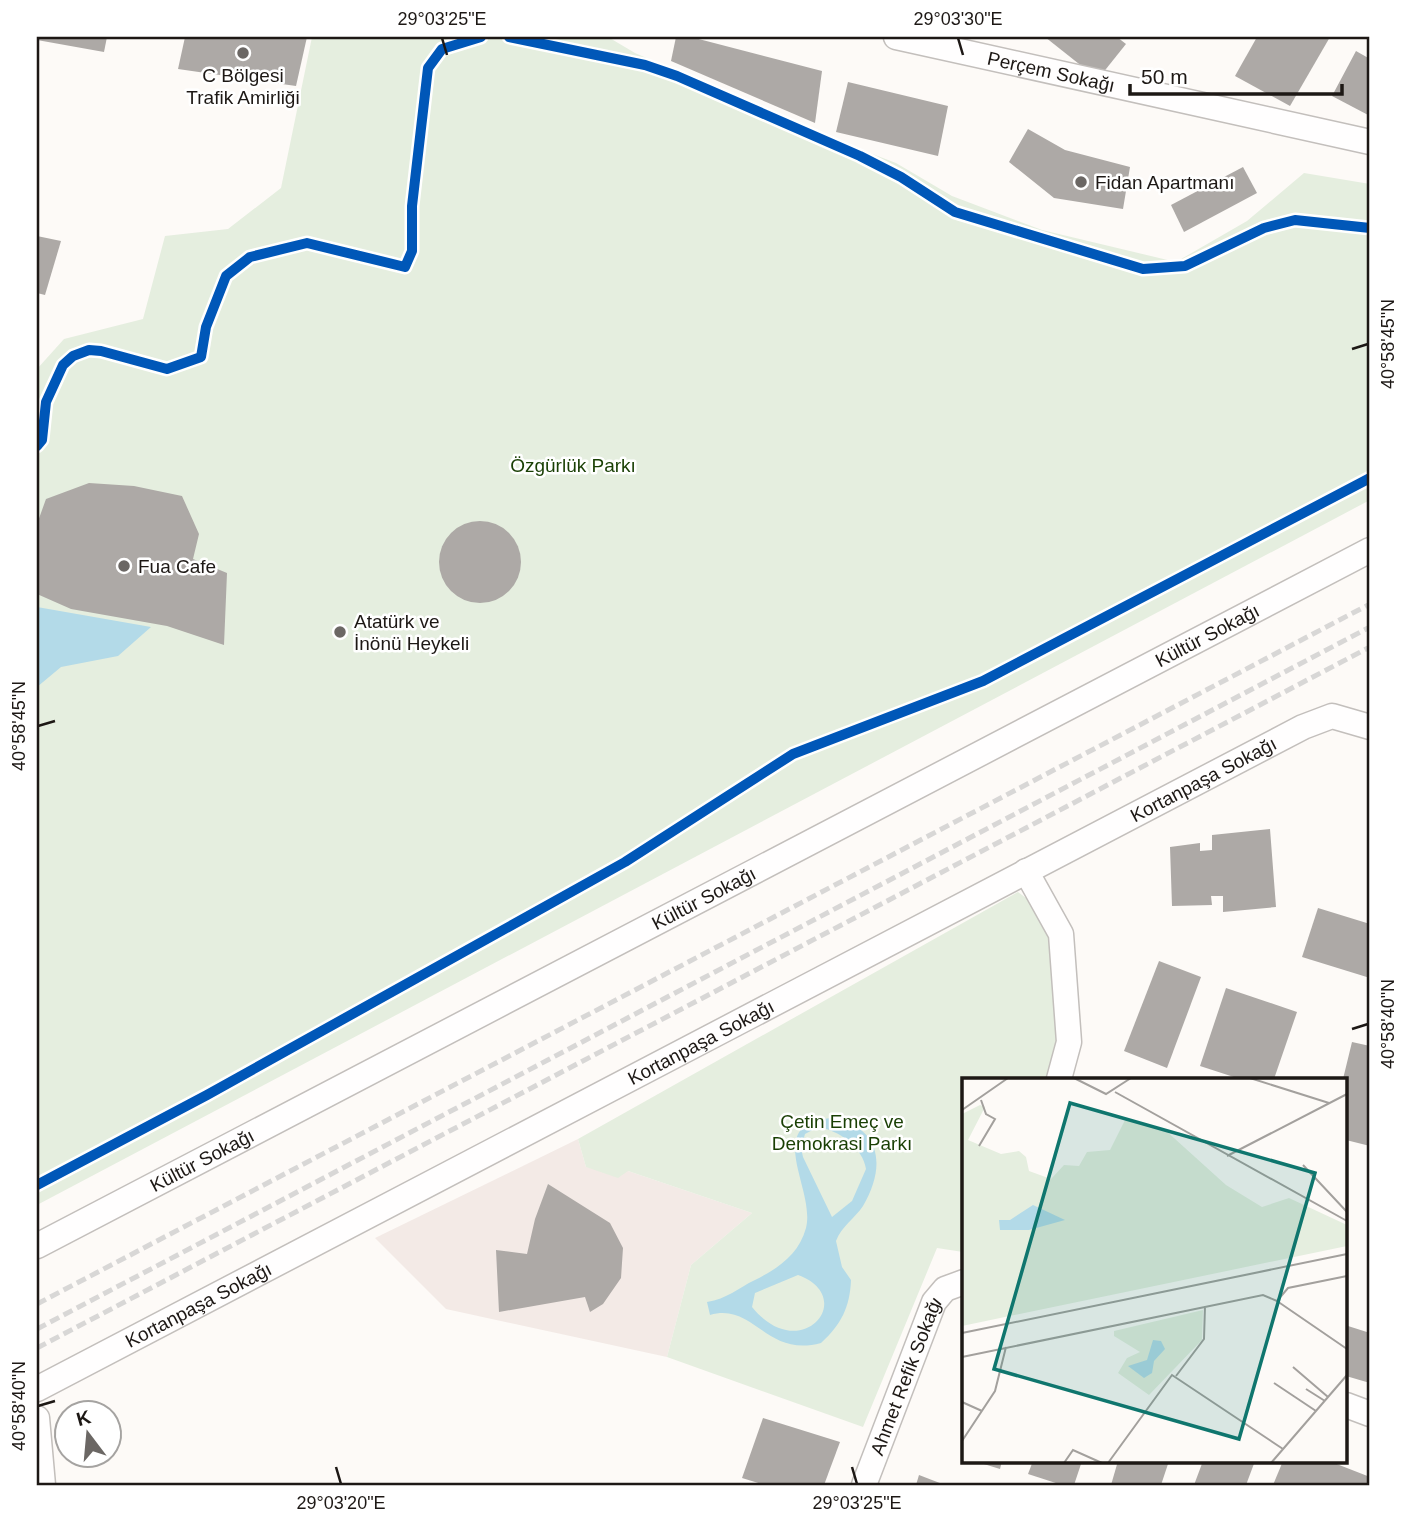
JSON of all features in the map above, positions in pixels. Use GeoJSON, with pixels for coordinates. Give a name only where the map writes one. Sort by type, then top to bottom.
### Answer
{"type":"FeatureCollection","features":[{"type":"Feature","properties":{"kind":"street","name":"Perçem Sokağı"},"geometry":{"type":"LineString","coordinates":[[909,38],[1370,142]]}},
{"type":"Feature","properties":{"kind":"street","name":"Kültür Sokağı"},"geometry":{"type":"LineString","coordinates":[[37,1246],[1370,551]]}},
{"type":"Feature","properties":{"kind":"street","name":"Kortanpaşa Sokağı"},"geometry":{"type":"LineString","coordinates":[[37,1389],[1319,719],[1337,716],[1370,727]]}},
{"type":"Feature","properties":{"kind":"street"},"geometry":{"type":"LineString","coordinates":[[1026,871],[1061,934],[1069,1042],[1059,1078]]}},
{"type":"Feature","properties":{"kind":"street","name":"Ahmet Refik Sokağı"},"geometry":{"type":"LineString","coordinates":[[864,1485],[934,1302],[944,1289],[962,1283]]}},
{"type":"Feature","properties":{"kind":"street"},"geometry":{"type":"LineString","coordinates":[[1348,1406],[1370,1413]]}},
{"type":"Feature","properties":{"kind":"street"},"geometry":{"type":"LineString","coordinates":[[37,1418],[43,1485]]}},
{"type":"Feature","properties":{"kind":"shaded area"},"geometry":{"type":"Polygon","coordinates":[[[578,1139],[586,1167],[628,1171],[752,1213],[691,1265],[667,1357],[446,1309],[375,1238],[578,1139]]]}},
{"type":"Feature","properties":{"kind":"green space","name":"Özgürlük Parkı"},"geometry":{"type":"Polygon","coordinates":[[[312,37],[608,37],[635,53],[815,132],[896,163],[952,196],[1042,230],[1176,262],[1247,221],[1304,173],[1370,184],[1370,500],[37,1205],[37,369],[64,339],[143,319],[165,236],[228,229],[281,188],[312,37]]]}},
{"type":"Feature","properties":{"kind":"green space","name":"Çetin Emeç ve Demokrasi Parkı"},"geometry":{"type":"Polygon","coordinates":[[[1018,892],[1050,916],[1059,1053],[1046,1078],[962,1078],[962,1252],[937,1248],[863,1427],[667,1357],[691,1265],[752,1213],[628,1171],[618,1178],[586,1167],[578,1139],[1018,892]]]}},
{"type":"Feature","properties":{"kind":"water"},"geometry":{"type":"Polygon","coordinates":[[[37,607],[151,627],[118,656],[61,667],[37,687],[37,607]]]}},
{"type":"Feature","properties":{"kind":"water"},"geometry":{"type":"Polygon","coordinates":[[[832,1118],[861,1130],[875,1151],[876,1163],[875,1177],[863,1206],[841,1231],[836,1241],[842,1267],[851,1280],[846,1307],[839,1322],[821,1343],[802,1346],[773,1337],[738,1316],[725,1313],[710,1315],[707,1302],[726,1296],[772,1270],[793,1253],[803,1237],[807,1212],[795,1145],[799,1132],[811,1123],[832,1118]],[[818,1127],[805,1134],[801,1148],[832,1217],[852,1201],[866,1169],[860,1154],[849,1141],[818,1127]],[[798,1275],[755,1293],[752,1307],[771,1324],[788,1330],[804,1329],[816,1322],[823,1311],[823,1298],[816,1285],[798,1275]]]}},
{"type":"Feature","properties":{"kind":"building"},"geometry":{"type":"Polygon","coordinates":[[[37,37],[107,37],[104,52],[37,40],[37,37]]]}},
{"type":"Feature","properties":{"kind":"building","name":"C Bölgesi Trafik Amirliği"},"geometry":{"type":"Polygon","coordinates":[[[185,37],[307,37],[296,86],[178,69],[185,37]]]}},
{"type":"Feature","properties":{"kind":"building"},"geometry":{"type":"Polygon","coordinates":[[[676,37],[691,37],[822,71],[815,123],[671,61],[676,37]]]}},
{"type":"Feature","properties":{"kind":"building"},"geometry":{"type":"Polygon","coordinates":[[[1045,37],[1117,37],[1126,44],[1098,79],[1045,37]]]}},
{"type":"Feature","properties":{"kind":"building"},"geometry":{"type":"Polygon","coordinates":[[[1257,37],[1330,37],[1290,106],[1235,76],[1257,37]]]}},
{"type":"Feature","properties":{"kind":"building"},"geometry":{"type":"Polygon","coordinates":[[[1356,51],[1370,59],[1370,116],[1332,96],[1356,51]]]}},
{"type":"Feature","properties":{"kind":"building"},"geometry":{"type":"Polygon","coordinates":[[[848,82],[948,106],[938,156],[836,132],[848,82]]]}},
{"type":"Feature","properties":{"kind":"building","name":"Fidan Apartmanı"},"geometry":{"type":"Polygon","coordinates":[[[1028,129],[1065,150],[1130,167],[1123,209],[1054,198],[1009,162],[1028,129]]]}},
{"type":"Feature","properties":{"kind":"building"},"geometry":{"type":"Polygon","coordinates":[[[1243,167],[1257,193],[1184,232],[1171,205],[1243,167]]]}},
{"type":"Feature","properties":{"kind":"building"},"geometry":{"type":"Polygon","coordinates":[[[37,236],[61,241],[45,295],[37,293],[37,236]]]}},
{"type":"Feature","properties":{"kind":"building","name":"Fua Cafe"},"geometry":{"type":"Polygon","coordinates":[[[89,483],[134,486],[182,496],[199,534],[193,559],[227,573],[224,645],[167,626],[71,609],[37,594],[37,524],[46,499],[89,483]]]}},
{"type":"Feature","properties":{"kind":"building"},"geometry":{"type":"Polygon","coordinates":[[[480,521],[496,524],[509,533],[518,546],[521,562],[518,578],[509,591],[496,600],[480,603],[464,600],[451,591],[442,578],[439,562],[442,546],[451,533],[464,524],[480,521]]]}},
{"type":"Feature","properties":{"kind":"building"},"geometry":{"type":"Polygon","coordinates":[[[1270,829],[1276,907],[1223,912],[1223,896],[1211,896],[1212,905],[1172,906],[1170,847],[1200,843],[1200,851],[1212,850],[1212,835],[1270,829]]]}},
{"type":"Feature","properties":{"kind":"building"},"geometry":{"type":"Polygon","coordinates":[[[1318,908],[1370,924],[1370,978],[1302,957],[1318,908]]]}},
{"type":"Feature","properties":{"kind":"building"},"geometry":{"type":"Polygon","coordinates":[[[1159,961],[1201,977],[1167,1068],[1124,1051],[1159,961]]]}},
{"type":"Feature","properties":{"kind":"building"},"geometry":{"type":"Polygon","coordinates":[[[1226,988],[1297,1012],[1274,1078],[1237,1078],[1200,1066],[1226,988]]]}},
{"type":"Feature","properties":{"kind":"building"},"geometry":{"type":"Polygon","coordinates":[[[1352,1042],[1370,1046],[1370,1146],[1348,1140],[1348,1078],[1343,1078],[1352,1042]]]}},
{"type":"Feature","properties":{"kind":"building"},"geometry":{"type":"Polygon","coordinates":[[[548,1184],[610,1223],[623,1248],[621,1278],[603,1304],[590,1312],[585,1297],[499,1312],[496,1250],[527,1254],[535,1219],[548,1184]]]}},
{"type":"Feature","properties":{"kind":"building"},"geometry":{"type":"Polygon","coordinates":[[[1348,1326],[1370,1333],[1370,1383],[1348,1377],[1348,1326]]]}},
{"type":"Feature","properties":{"kind":"building"},"geometry":{"type":"Polygon","coordinates":[[[763,1418],[840,1442],[824,1485],[765,1485],[742,1478],[763,1418]]]}},
{"type":"Feature","properties":{"kind":"building"},"geometry":{"type":"Polygon","coordinates":[[[977,1462],[1002,1462],[1000,1469],[977,1462]]]}},
{"type":"Feature","properties":{"kind":"building"},"geometry":{"type":"Polygon","coordinates":[[[1033,1462],[1082,1462],[1074,1485],[1062,1485],[1028,1474],[1033,1462]]]}},
{"type":"Feature","properties":{"kind":"building"},"geometry":{"type":"Polygon","coordinates":[[[1118,1462],[1169,1462],[1161,1485],[1111,1485],[1118,1462]]]}},
{"type":"Feature","properties":{"kind":"building"},"geometry":{"type":"Polygon","coordinates":[[[1203,1462],[1255,1462],[1246,1485],[1194,1485],[1203,1462]]]}},
{"type":"Feature","properties":{"kind":"building"},"geometry":{"type":"Polygon","coordinates":[[[1283,1462],[1332,1462],[1370,1477],[1370,1485],[1273,1485],[1283,1462]]]}},
{"type":"Feature","properties":{"kind":"building"},"geometry":{"type":"Polygon","coordinates":[[[919,1475],[945,1485],[916,1485],[919,1475]]]}},
{"type":"Feature","properties":{"kind":"railway"},"geometry":{"type":"LineString","coordinates":[[37,1304],[1370,604]]}},
{"type":"Feature","properties":{"kind":"railway"},"geometry":{"type":"LineString","coordinates":[[37,1329],[1370,627]]}},
{"type":"Feature","properties":{"kind":"railway"},"geometry":{"type":"LineString","coordinates":[[37,1348],[1370,647]]}},
{"type":"Feature","properties":{"kind":"cycle path"},"geometry":{"type":"LineString","coordinates":[[37,446],[42,440],[46,402],[63,365],[73,356],[89,350],[101,351],[167,369],[201,357],[206,327],[226,276],[250,257],[307,243],[405,267],[412,251],[412,206],[428,68],[442,49],[481,37]]}},
{"type":"Feature","properties":{"kind":"cycle path"},"geometry":{"type":"LineString","coordinates":[[509,37],[645,65],[677,76],[860,156],[901,177],[955,212],[1143,269],[1185,266],[1264,228],[1295,220],[1370,228]]}},
{"type":"Feature","properties":{"kind":"cycle path"},"geometry":{"type":"LineString","coordinates":[[37,1185],[207,1095],[625,862],[793,754],[983,681],[1370,478]]}},
{"type":"Feature","properties":{"kind":"place","name":"C Bölgesi Trafik Amirliği"},"geometry":{"type":"Point","coordinates":[243,53]}},
{"type":"Feature","properties":{"kind":"place","name":"Fidan Apartmanı"},"geometry":{"type":"Point","coordinates":[1081,182]}},
{"type":"Feature","properties":{"kind":"place","name":"Fua Cafe"},"geometry":{"type":"Point","coordinates":[124,566]}},
{"type":"Feature","properties":{"kind":"place","name":"Atatürk ve İnönü Heykeli"},"geometry":{"type":"Point","coordinates":[340,632]}}]}
